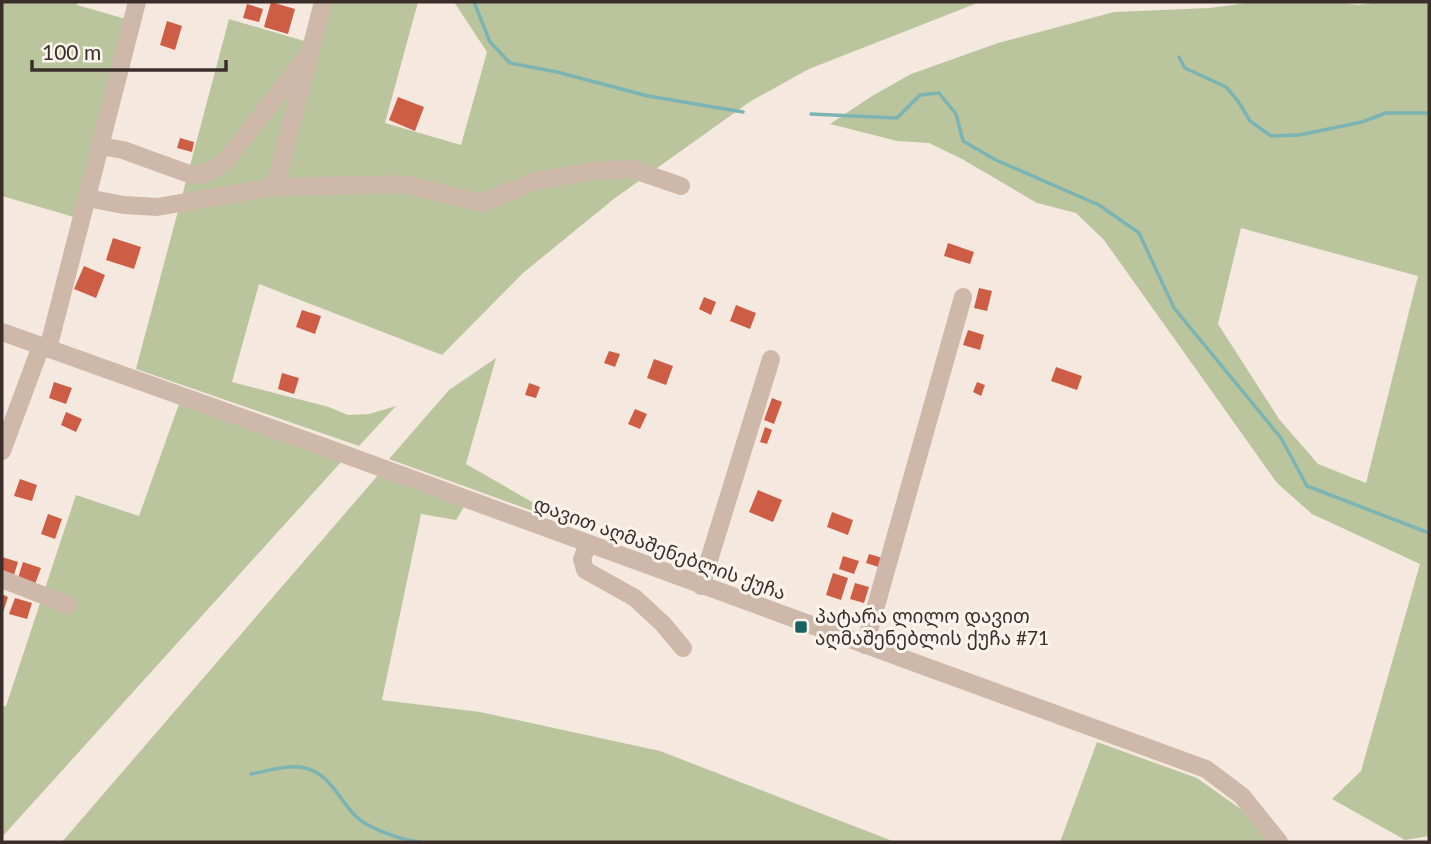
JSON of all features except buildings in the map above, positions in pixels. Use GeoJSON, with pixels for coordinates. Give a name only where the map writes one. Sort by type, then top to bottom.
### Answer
{"type":"FeatureCollection","features":[{"type":"Feature","properties":{"kind":"street"},"geometry":{"type":"LineString","coordinates":[[2,451],[44,347],[87,198],[137,2]]}},
{"type":"Feature","properties":{"kind":"street"},"geometry":{"type":"LineString","coordinates":[[275,187],[323,2]]}},
{"type":"Feature","properties":{"kind":"street"},"geometry":{"type":"LineString","coordinates":[[100,146],[123,150],[192,175],[211,172],[228,158],[309,54]]}},
{"type":"Feature","properties":{"kind":"street"},"geometry":{"type":"LineString","coordinates":[[87,198],[124,205],[157,207],[275,187],[403,184],[482,203],[536,181],[631,169],[681,186]]}},
{"type":"Feature","properties":{"kind":"street"},"geometry":{"type":"LineString","coordinates":[[865,645],[963,297]]}},
{"type":"Feature","properties":{"kind":"street","name":"დავით აღმაშენებლის ქუჩა"},"geometry":{"type":"LineString","coordinates":[[2,332],[1206,769],[1242,796],[1279,842]]}},
{"type":"Feature","properties":{"kind":"street"},"geometry":{"type":"LineString","coordinates":[[701,586],[771,359]]}},
{"type":"Feature","properties":{"kind":"street"},"geometry":{"type":"LineString","coordinates":[[587,544],[582,559],[585,570],[635,598],[663,624],[683,648]]}},
{"type":"Feature","properties":{"kind":"street"},"geometry":{"type":"LineString","coordinates":[[2,579],[68,605]]}},
{"type":"Feature","properties":{"kind":"green space"},"geometry":{"type":"Polygon","coordinates":[[[2,2],[77,2],[77,5],[126,19],[74,217],[2,196],[2,2]]]}},
{"type":"Feature","properties":{"kind":"green space"},"geometry":{"type":"Polygon","coordinates":[[[327,2],[418,2],[385,123],[461,145],[487,52],[454,2],[980,2],[809,69],[751,101],[615,198],[523,273],[442,355],[259,284],[232,382],[329,407],[348,415],[369,414],[396,406],[359,446],[136,369],[229,19],[318,45],[327,2]]]}},
{"type":"Feature","properties":{"kind":"green space"},"geometry":{"type":"Polygon","coordinates":[[[1255,2],[1338,2],[1358,5],[1378,2],[1429,2],[1429,836],[1405,840],[1332,799],[1361,771],[1420,564],[1312,514],[1277,483],[1104,240],[1076,213],[1037,203],[929,143],[897,141],[830,124],[911,74],[998,43],[1114,12],[1209,8],[1255,2]],[[1241,228],[1218,324],[1279,419],[1318,464],[1366,483],[1418,276],[1241,228]]]}},
{"type":"Feature","properties":{"kind":"green space"},"geometry":{"type":"Polygon","coordinates":[[[496,358],[466,464],[572,525],[389,459],[449,390],[496,358]]]}},
{"type":"Feature","properties":{"kind":"green space"},"geometry":{"type":"Polygon","coordinates":[[[179,404],[342,461],[2,837],[2,707],[6,706],[76,495],[139,516],[179,404]]]}},
{"type":"Feature","properties":{"kind":"green space"},"geometry":{"type":"Polygon","coordinates":[[[379,474],[465,505],[456,520],[421,514],[382,700],[480,712],[660,751],[895,842],[62,842],[379,474]]]}},
{"type":"Feature","properties":{"kind":"green space"},"geometry":{"type":"Polygon","coordinates":[[[1097,742],[1197,778],[1242,810],[1268,842],[1060,842],[1097,742]]]}},
{"type":"Feature","properties":{"kind":"waterway"},"geometry":{"type":"LineString","coordinates":[[474,2],[490,42],[510,63],[557,72],[648,96],[743,112]]}},
{"type":"Feature","properties":{"kind":"waterway"},"geometry":{"type":"LineString","coordinates":[[1179,57],[1185,68],[1226,87],[1250,121],[1271,136],[1299,135],[1362,122],[1386,113],[1429,113]]}},
{"type":"Feature","properties":{"kind":"waterway"},"geometry":{"type":"LineString","coordinates":[[811,114],[897,118],[920,95],[939,93],[956,114],[963,141],[996,160],[1099,205],[1139,233],[1174,308],[1281,438],[1307,486],[1429,533]]}},
{"type":"Feature","properties":{"kind":"waterway"},"geometry":{"type":"LineString","coordinates":[[251,774],[278,768],[305,768],[323,777],[360,820],[389,834],[421,842]]}},
{"type":"Feature","properties":{"kind":"place","name":"პატარა ლილო დავით აღმაშენებლის ქუჩა #71"},"geometry":{"type":"Point","coordinates":[801,627]}}]}
